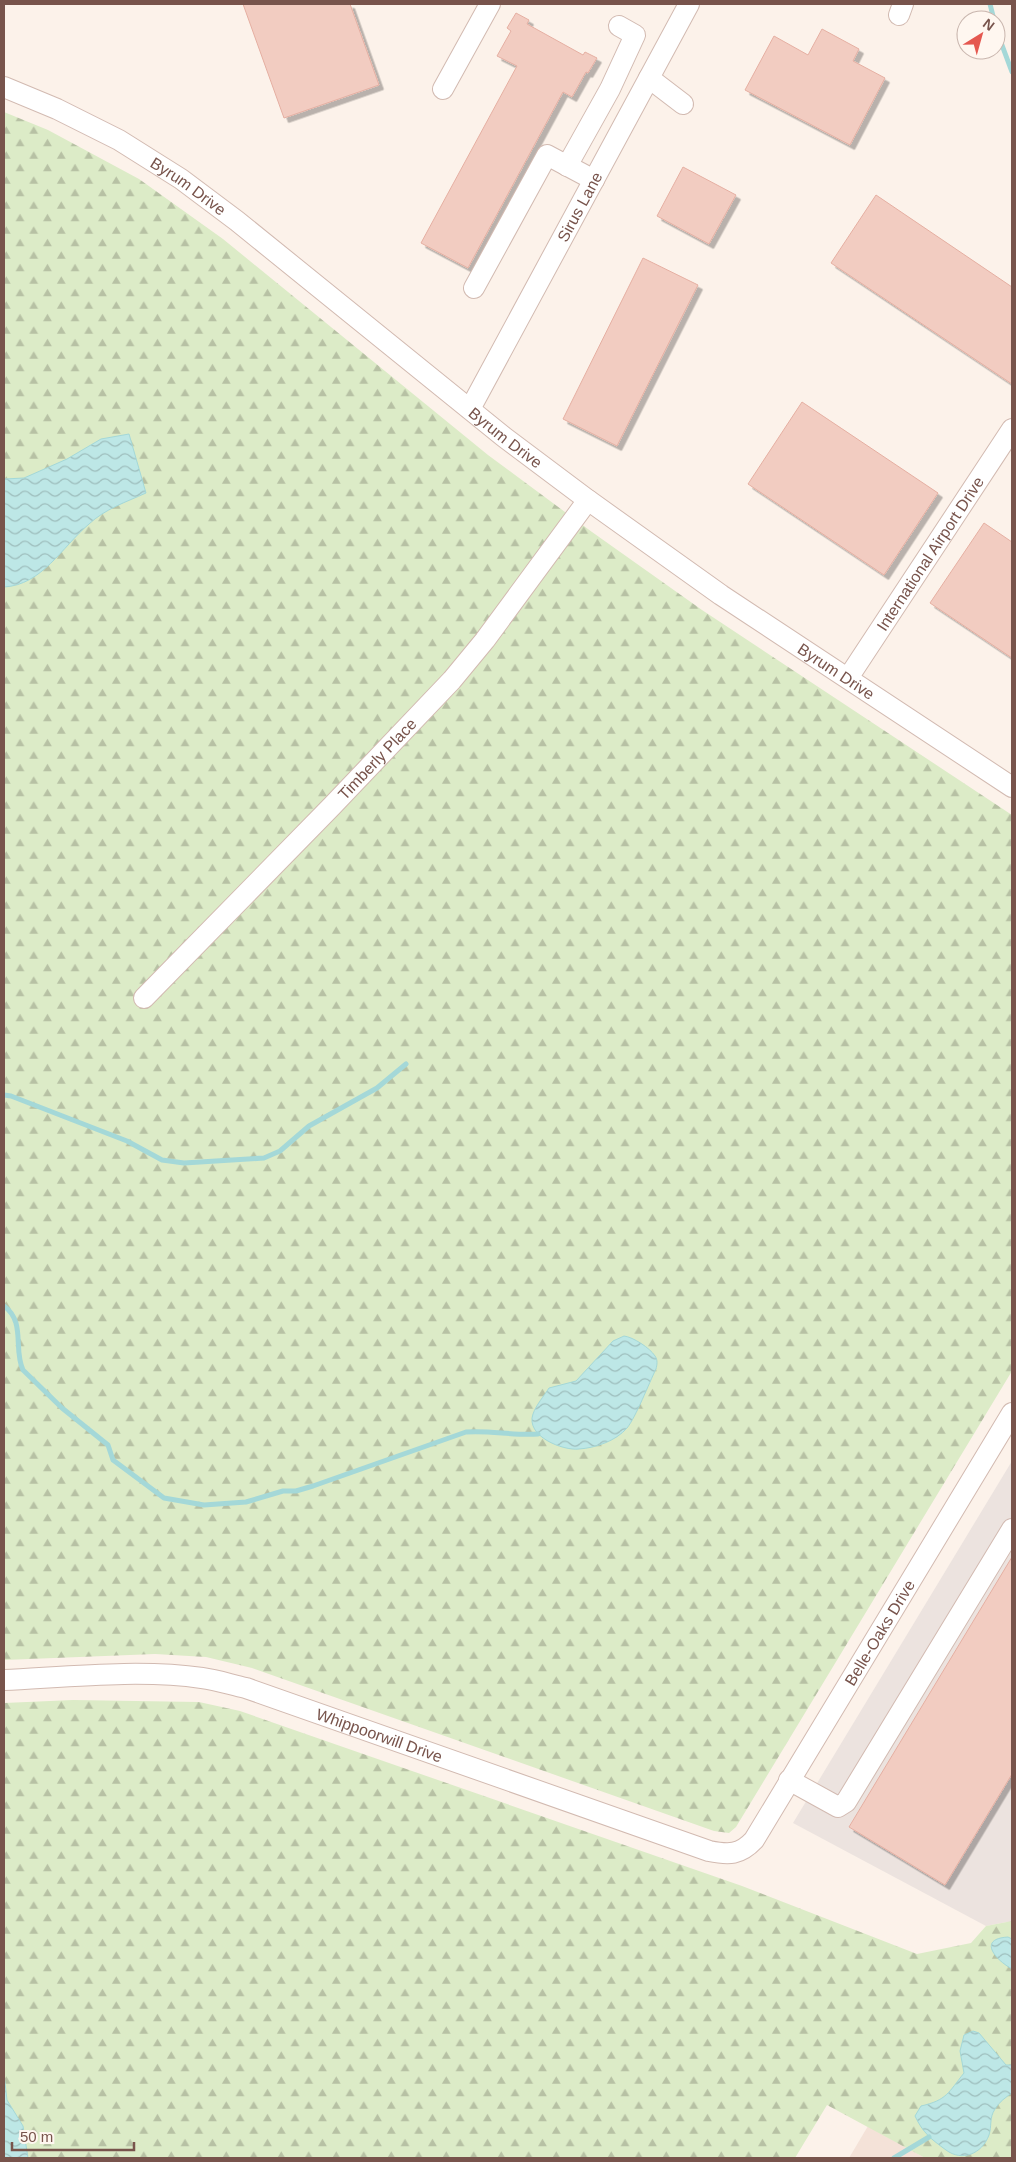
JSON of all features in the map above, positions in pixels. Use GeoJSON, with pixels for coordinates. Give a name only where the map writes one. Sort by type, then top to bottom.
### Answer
{"type":"FeatureCollection","features":[{"type":"Feature","properties":{"kind":"street"},"geometry":{"type":"LineString","coordinates":[[443,89],[490,4]]}},
{"type":"Feature","properties":{"kind":"street","name":"Sirus Lane"},"geometry":{"type":"LineString","coordinates":[[470,409],[689,4]]}},
{"type":"Feature","properties":{"kind":"street"},"geometry":{"type":"LineString","coordinates":[[567,166],[610,89],[635,35],[619,26]]}},
{"type":"Feature","properties":{"kind":"street"},"geometry":{"type":"LineString","coordinates":[[649,78],[683,104]]}},
{"type":"Feature","properties":{"kind":"street","name":"Byrum Drive"},"geometry":{"type":"LineString","coordinates":[[4,86],[57,109],[119,140],[181,179],[237,221],[291,267],[354,315],[504,437],[588,500],[721,595],[1012,787]]}},
{"type":"Feature","properties":{"kind":"street"},"geometry":{"type":"LineString","coordinates":[[474,288],[547,155],[594,180]]}},
{"type":"Feature","properties":{"kind":"street","name":"International Airport Drive"},"geometry":{"type":"LineString","coordinates":[[848,678],[1012,429]]}},
{"type":"Feature","properties":{"kind":"street","name":"Timberly Place"},"geometry":{"type":"LineString","coordinates":[[144,998],[452,680],[485,640],[588,500]]}},
{"type":"Feature","properties":{"kind":"street","name":"Belle-Oaks Drive"},"geometry":{"type":"LineString","coordinates":[[744,1849],[754,1840],[789,1780],[1007,1435],[1012,1413]]}},
{"type":"Feature","properties":{"kind":"street"},"geometry":{"type":"LineString","coordinates":[[789,1780],[838,1806],[846,1802],[1012,1529]]}},
{"type":"Feature","properties":{"kind":"street","name":"Whippoorwill Drive"},"geometry":{"type":"LineString","coordinates":[[4,1680],[73,1676],[175,1676],[203,1678],[246,1688],[709,1851],[733,1854],[744,1849]]}},
{"type":"Feature","properties":{"kind":"shaded area"},"geometry":{"type":"Polygon","coordinates":[[[1012,1461],[1012,1921],[986,1926],[793,1823],[1012,1461]]]}},
{"type":"Feature","properties":{"kind":"shaded area"},"geometry":{"type":"Polygon","coordinates":[[[868,2126],[925,2158],[849,2158],[868,2126]]]}},
{"type":"Feature","properties":{"kind":"green space"},"geometry":{"type":"Polygon","coordinates":[[[4,112],[48,130],[139,179],[223,239],[488,455],[592,532],[702,610],[1012,815],[1012,1371],[736,1827],[729,1833],[714,1831],[252,1668],[206,1657],[155,1654],[4,1660],[4,112]]]}},
{"type":"Feature","properties":{"kind":"green space"},"geometry":{"type":"Polygon","coordinates":[[[73,1700],[199,1702],[240,1711],[742,1886],[917,1954],[971,1943],[986,1926],[1012,1921],[1012,2158],[925,2158],[827,2105],[795,2158],[4,2158],[4,1703],[73,1700]]]}},
{"type":"Feature","properties":{"kind":"water"},"geometry":{"type":"Polygon","coordinates":[[[129,434],[146,493],[116,506],[95,519],[51,563],[30,580],[4,587],[4,479],[24,478],[67,459],[101,439],[129,434]]]}},
{"type":"Feature","properties":{"kind":"water"},"geometry":{"type":"Polygon","coordinates":[[[624,1336],[632,1338],[645,1346],[657,1359],[656,1369],[627,1428],[617,1437],[605,1443],[579,1449],[555,1445],[540,1435],[532,1422],[533,1414],[549,1388],[576,1381],[613,1341],[624,1336]]]}},
{"type":"Feature","properties":{"kind":"water"},"geometry":{"type":"Polygon","coordinates":[[[1008,1937],[1012,1939],[1012,1969],[996,1956],[991,1946],[998,1939],[1008,1937]]]}},
{"type":"Feature","properties":{"kind":"water"},"geometry":{"type":"Polygon","coordinates":[[[973,2031],[979,2033],[1006,2065],[1012,2065],[1012,2093],[995,2109],[986,2142],[977,2151],[965,2156],[952,2154],[932,2139],[921,2127],[915,2116],[921,2106],[930,2104],[946,2095],[964,2073],[960,2051],[964,2035],[973,2031]]]}},
{"type":"Feature","properties":{"kind":"water"},"geometry":{"type":"Polygon","coordinates":[[[4,2074],[7,2100],[23,2126],[28,2158],[4,2158],[4,2074]]]}},
{"type":"Feature","properties":{"kind":"building"},"geometry":{"type":"Polygon","coordinates":[[[243,4],[350,4],[379,85],[284,118],[243,4]]]}},
{"type":"Feature","properties":{"kind":"building"},"geometry":{"type":"Polygon","coordinates":[[[516,13],[529,20],[527,24],[583,55],[585,52],[597,58],[588,73],[586,72],[572,97],[563,92],[468,268],[421,243],[517,66],[497,56],[511,31],[507,28],[516,13]]]}},
{"type":"Feature","properties":{"kind":"building"},"geometry":{"type":"Polygon","coordinates":[[[822,29],[859,49],[853,61],[885,78],[850,145],[745,90],[774,36],[808,55],[822,29]]]}},
{"type":"Feature","properties":{"kind":"building"},"geometry":{"type":"Polygon","coordinates":[[[683,167],[736,195],[709,244],[657,216],[683,167]]]}},
{"type":"Feature","properties":{"kind":"building"},"geometry":{"type":"Polygon","coordinates":[[[876,195],[1012,287],[1012,384],[831,263],[876,195]]]}},
{"type":"Feature","properties":{"kind":"building"},"geometry":{"type":"Polygon","coordinates":[[[643,258],[698,285],[617,446],[563,419],[643,258]]]}},
{"type":"Feature","properties":{"kind":"building"},"geometry":{"type":"Polygon","coordinates":[[[802,402],[938,493],[884,575],[748,484],[802,402]]]}},
{"type":"Feature","properties":{"kind":"building"},"geometry":{"type":"Polygon","coordinates":[[[984,523],[1012,542],[1012,658],[930,603],[984,523]]]}},
{"type":"Feature","properties":{"kind":"building"},"geometry":{"type":"Polygon","coordinates":[[[1012,1557],[1012,1774],[945,1885],[849,1827],[1012,1557]]]}},
{"type":"Feature","properties":{"kind":"waterway"},"geometry":{"type":"LineString","coordinates":[[990,4],[992,10]]}},
{"type":"Feature","properties":{"kind":"waterway"},"geometry":{"type":"LineString","coordinates":[[1006,56],[1012,72]]}},
{"type":"Feature","properties":{"kind":"waterway"},"geometry":{"type":"LineString","coordinates":[[4,1095],[11,1096],[127,1141],[162,1160],[184,1163],[264,1158],[280,1151],[309,1126],[377,1088],[406,1064]]}},
{"type":"Feature","properties":{"kind":"waterway"},"geometry":{"type":"LineString","coordinates":[[4,1306],[11,1312],[15,1320],[20,1362],[23,1370],[62,1408],[108,1445],[113,1460],[164,1498],[204,1505],[246,1502],[283,1491],[296,1491],[313,1486],[466,1432],[538,1434]]}},
{"type":"Feature","properties":{"kind":"waterway"},"geometry":{"type":"LineString","coordinates":[[894,2158],[929,2137]]}}]}
